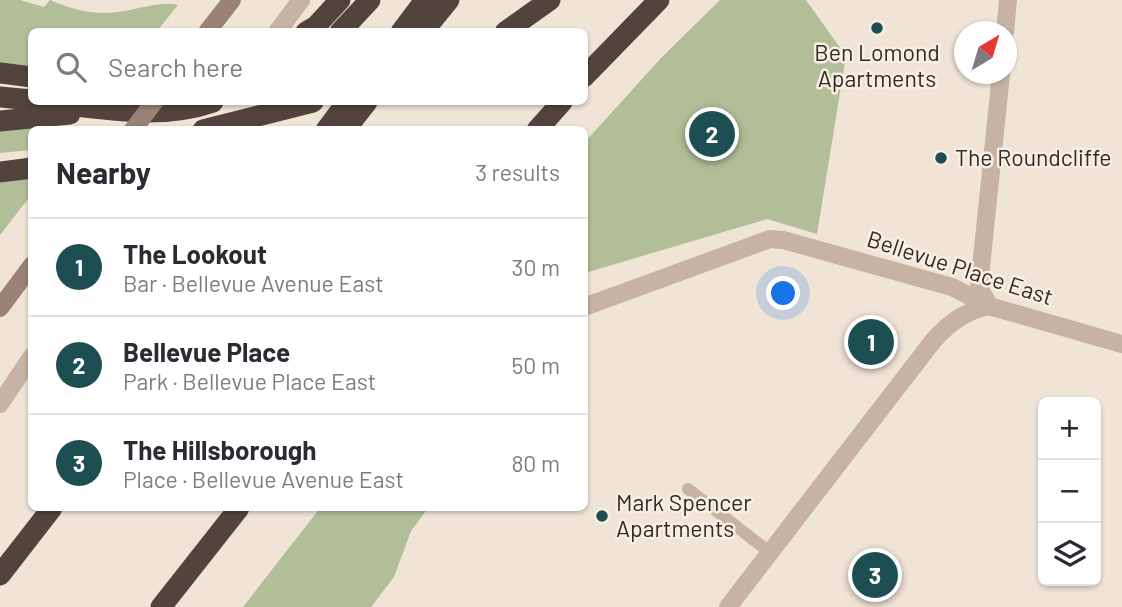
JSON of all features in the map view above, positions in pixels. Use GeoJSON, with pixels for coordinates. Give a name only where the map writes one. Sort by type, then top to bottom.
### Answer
{"type":"FeatureCollection","features":[{"type":"Feature","properties":{"kind":"highway"},"geometry":{"type":"LineString","coordinates":[[313,28],[340,0]]}},
{"type":"Feature","properties":{"kind":"highway"},"geometry":{"type":"LineString","coordinates":[[344,28],[370,0]]}},
{"type":"Feature","properties":{"kind":"highway"},"geometry":{"type":"LineString","coordinates":[[404,28],[425,0]]}},
{"type":"Feature","properties":{"kind":"highway"},"geometry":{"type":"LineString","coordinates":[[426,28],[449,0]]}},
{"type":"Feature","properties":{"kind":"highway"},"geometry":{"type":"LineString","coordinates":[[503,28],[529,0]]}},
{"type":"Feature","properties":{"kind":"highway"},"geometry":{"type":"LineString","coordinates":[[511,28],[550,0]]}},
{"type":"Feature","properties":{"kind":"highway"},"geometry":{"type":"LineString","coordinates":[[588,73],[659,0]]}},
{"type":"Feature","properties":{"kind":"highway"},"geometry":{"type":"LineString","coordinates":[[0,73],[28,76]]}},
{"type":"Feature","properties":{"kind":"highway"},"geometry":{"type":"LineString","coordinates":[[0,97],[28,100]]}},
{"type":"Feature","properties":{"kind":"highway"},"geometry":{"type":"LineString","coordinates":[[72,105],[163,112],[199,105]]}},
{"type":"Feature","properties":{"kind":"highway"},"geometry":{"type":"LineString","coordinates":[[218,126],[301,105]]}},
{"type":"Feature","properties":{"kind":"highway"},"geometry":{"type":"LineString","coordinates":[[329,126],[345,105]]}},
{"type":"Feature","properties":{"kind":"highway"},"geometry":{"type":"LineString","coordinates":[[348,126],[365,105]]}},
{"type":"Feature","properties":{"kind":"highway"},"geometry":{"type":"LineString","coordinates":[[541,126],[559,105]]}},
{"type":"Feature","properties":{"kind":"highway"},"geometry":{"type":"LineString","coordinates":[[0,121],[111,109]]}},
{"type":"Feature","properties":{"kind":"highway"},"geometry":{"type":"LineString","coordinates":[[0,172],[28,168]]}},
{"type":"Feature","properties":{"kind":"highway"},"geometry":{"type":"LineString","coordinates":[[0,553],[33,511]]}},
{"type":"Feature","properties":{"kind":"highway"},"geometry":{"type":"LineString","coordinates":[[0,575],[50,511]]}},
{"type":"Feature","properties":{"kind":"highway"},"geometry":{"type":"LineString","coordinates":[[161,607],[237,511]]}},
{"type":"Feature","properties":{"kind":"main road"},"geometry":{"type":"LineString","coordinates":[[210,28],[232,0]]}},
{"type":"Feature","properties":{"kind":"main road"},"geometry":{"type":"LineString","coordinates":[[136,126],[152,105]]}},
{"type":"Feature","properties":{"kind":"main road"},"geometry":{"type":"LineString","coordinates":[[0,307],[28,270]]}},
{"type":"Feature","properties":{"kind":"street"},"geometry":{"type":"LineString","coordinates":[[280,28],[301,0]]}},
{"type":"Feature","properties":{"kind":"street"},"geometry":{"type":"LineString","coordinates":[[1006,21],[1008,0]]}},
{"type":"Feature","properties":{"kind":"street"},"geometry":{"type":"LineString","coordinates":[[728,607],[772,554],[942,331],[964,314],[989,306],[979,288],[999,84]]}},
{"type":"Feature","properties":{"kind":"street"},"geometry":{"type":"LineString","coordinates":[[205,126],[220,105]]}},
{"type":"Feature","properties":{"kind":"street","name":"Bellevue Place East"},"geometry":{"type":"LineString","coordinates":[[588,306],[770,239],[783,240],[952,287],[989,306],[1122,344]]}},
{"type":"Feature","properties":{"kind":"street"},"geometry":{"type":"LineString","coordinates":[[0,404],[28,362]]}},
{"type":"Feature","properties":{"kind":"lane"},"geometry":{"type":"LineString","coordinates":[[688,489],[772,554]]}},
{"type":"Feature","properties":{"kind":"green space"},"geometry":{"type":"Polygon","coordinates":[[[0,0],[20,0],[44,7],[50,0],[94,13],[163,4],[178,5],[159,28],[28,28],[28,80],[0,75],[0,0]]]}},
{"type":"Feature","properties":{"kind":"green space"},"geometry":{"type":"Polygon","coordinates":[[[720,0],[806,0],[846,56],[817,234],[767,219],[588,272],[588,139],[661,58],[720,0]]]}},
{"type":"Feature","properties":{"kind":"green space"},"geometry":{"type":"Polygon","coordinates":[[[0,118],[34,126],[28,126],[28,150],[0,153],[0,118]]]}},
{"type":"Feature","properties":{"kind":"green space"},"geometry":{"type":"Polygon","coordinates":[[[28,178],[28,199],[0,235],[0,183],[28,178]]]}},
{"type":"Feature","properties":{"kind":"green space"},"geometry":{"type":"Polygon","coordinates":[[[318,511],[426,511],[411,531],[394,577],[371,607],[243,607],[318,511]]]}},
{"type":"Feature","properties":{"kind":"place","name":"Ben Lomond Apartments"},"geometry":{"type":"Point","coordinates":[877,28]}},
{"type":"Feature","properties":{"kind":"place","name":"Bellevue Place"},"geometry":{"type":"Point","coordinates":[712,134]}},
{"type":"Feature","properties":{"kind":"place","name":"The Roundcliffe"},"geometry":{"type":"Point","coordinates":[941,158]}},
{"type":"Feature","properties":{"kind":"place","name":"The Lookout"},"geometry":{"type":"Point","coordinates":[871,342]}},
{"type":"Feature","properties":{"kind":"place","name":"Mark Spencer Apartments"},"geometry":{"type":"Point","coordinates":[602,516]}},
{"type":"Feature","properties":{"kind":"place","name":"The Hillsborough"},"geometry":{"type":"Point","coordinates":[875,575]}}]}
